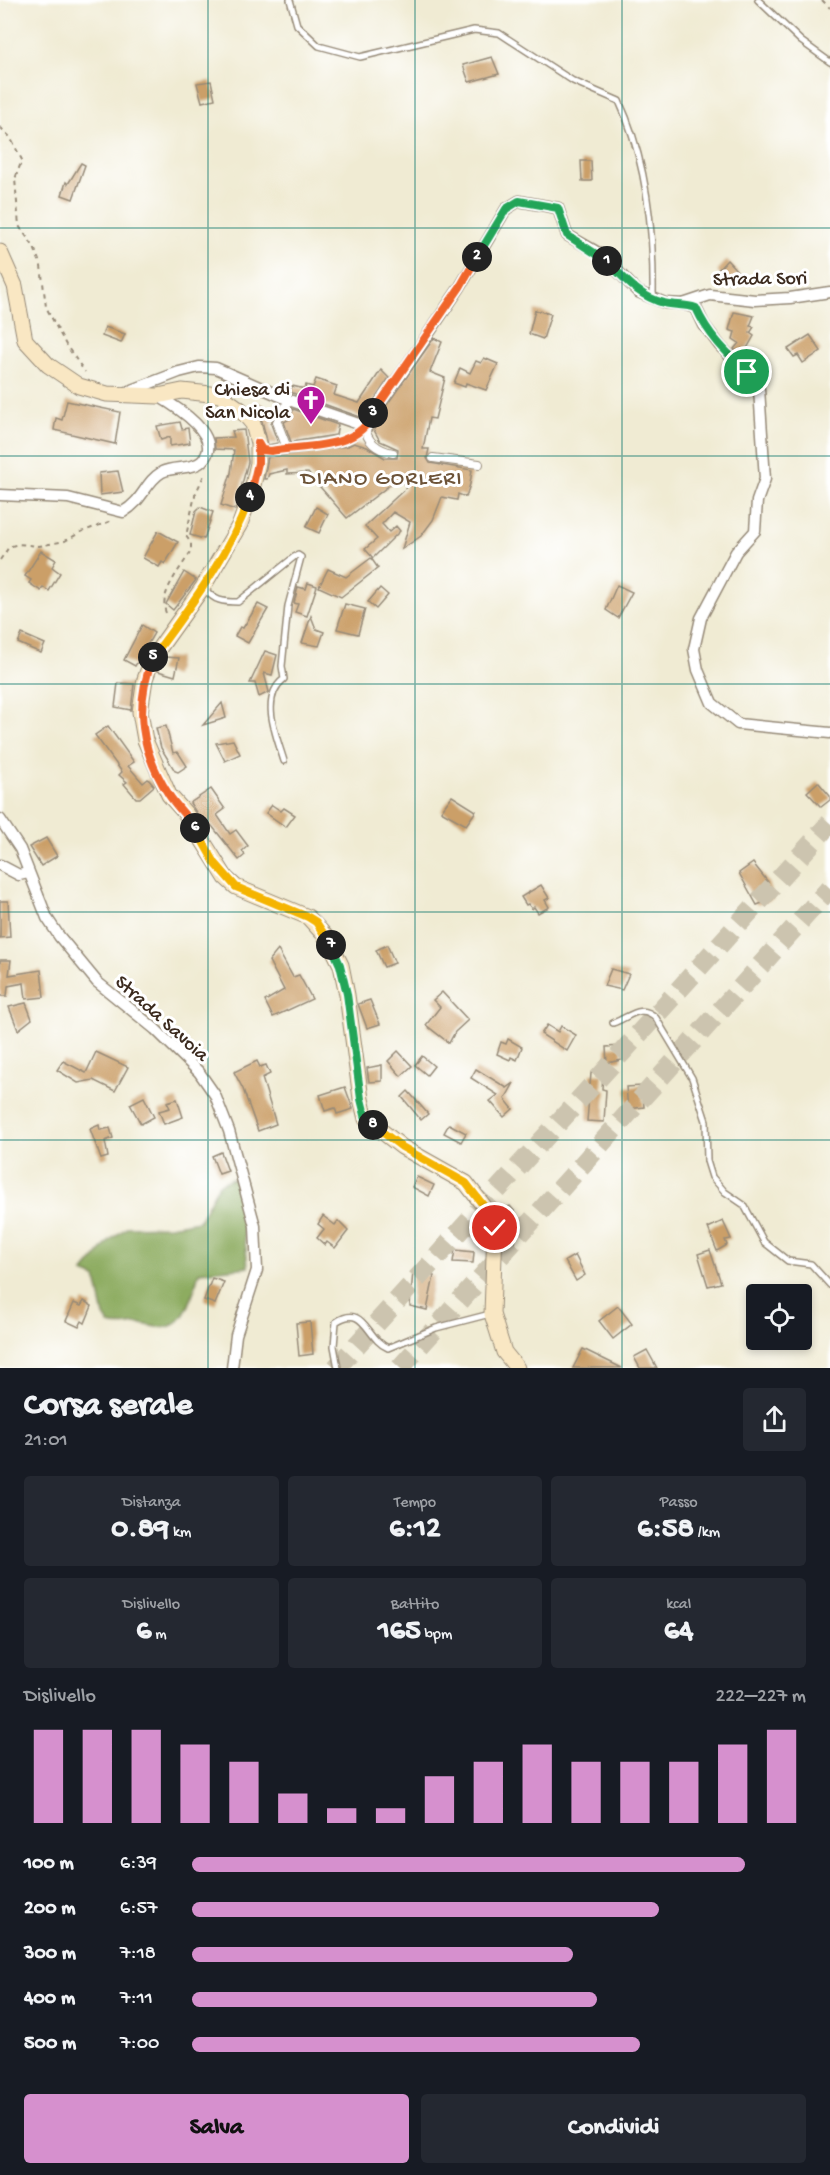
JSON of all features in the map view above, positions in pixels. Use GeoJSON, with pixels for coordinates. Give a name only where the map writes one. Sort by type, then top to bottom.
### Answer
{"type":"FeatureCollection","features":[{"type":"Feature","properties":{"kind":"main road"},"geometry":{"type":"LineString","coordinates":[[0,252],[15,286],[25,340],[48,365],[79,386],[107,394],[158,396],[182,391],[220,395],[241,410],[253,424],[258,443],[258,463],[252,490],[240,524],[203,587],[153,657],[145,679],[140,712],[145,740],[169,795],[186,814],[226,878],[236,887],[308,917],[328,939],[340,965],[347,994],[361,1099],[366,1119],[402,1147],[466,1183],[483,1205],[495,1228],[492,1314],[504,1352],[517,1368]]}},
{"type":"Feature","properties":{"kind":"street","name":"Strada Sori"},"geometry":{"type":"LineString","coordinates":[[365,427],[368,426],[380,402],[460,287],[506,209],[519,201],[558,208],[567,235],[602,255],[638,292],[665,303],[683,304],[710,295],[755,300],[830,292]]}},
{"type":"Feature","properties":{"kind":"street"},"geometry":{"type":"LineString","coordinates":[[683,304],[696,308],[704,325],[720,346],[747,372],[759,389],[765,479],[757,501],[755,531],[736,552],[701,618],[694,649],[698,670],[712,703],[738,724],[830,733]]}},
{"type":"Feature","properties":{"kind":"street"},"geometry":{"type":"LineString","coordinates":[[119,395],[199,367],[216,368],[289,400],[365,427]]}},
{"type":"Feature","properties":{"kind":"street"},"geometry":{"type":"LineString","coordinates":[[0,495],[68,498],[123,512],[136,505],[150,482],[162,472],[195,465],[202,461],[207,453],[208,440],[189,417],[158,396]]}},
{"type":"Feature","properties":{"kind":"street"},"geometry":{"type":"LineString","coordinates":[[287,448],[277,422],[289,400]]}},
{"type":"Feature","properties":{"kind":"street"},"geometry":{"type":"LineString","coordinates":[[258,443],[262,450],[347,440],[365,427]]}},
{"type":"Feature","properties":{"kind":"street"},"geometry":{"type":"LineString","coordinates":[[365,427],[367,437],[372,443],[383,451],[393,453]]}},
{"type":"Feature","properties":{"kind":"street"},"geometry":{"type":"LineString","coordinates":[[433,458],[479,464]]}},
{"type":"Feature","properties":{"kind":"street","name":"Strada Savoia"},"geometry":{"type":"LineString","coordinates":[[0,819],[30,868],[28,873],[50,924],[86,971],[155,1029],[199,1072],[215,1095],[232,1140],[255,1226],[257,1270],[236,1335],[232,1368]]}},
{"type":"Feature","properties":{"kind":"street"},"geometry":{"type":"LineString","coordinates":[[0,865],[19,875],[28,873]]}},
{"type":"Feature","properties":{"kind":"lane"},"geometry":{"type":"LineString","coordinates":[[290,0],[297,25],[319,46],[360,57],[474,30],[499,33],[573,81],[619,101],[631,126],[648,196],[653,266],[652,298]]}},
{"type":"Feature","properties":{"kind":"lane"},"geometry":{"type":"LineString","coordinates":[[758,0],[801,40],[830,62]]}},
{"type":"Feature","properties":{"kind":"lane"},"geometry":{"type":"LineString","coordinates":[[203,587],[213,598],[238,602],[294,557],[298,555],[301,557],[288,606],[282,666],[284,679],[276,687],[272,712],[273,728],[284,761]]}},
{"type":"Feature","properties":{"kind":"lane"},"geometry":{"type":"LineString","coordinates":[[613,1023],[644,1010],[656,1018],[692,1078],[706,1121],[707,1161],[712,1177],[725,1192],[744,1205],[764,1242],[788,1261],[811,1264],[830,1286]]}},
{"type":"Feature","properties":{"kind":"lane"},"geometry":{"type":"LineString","coordinates":[[338,1368],[333,1333],[336,1322],[345,1316],[356,1317],[363,1321],[378,1344],[388,1348],[436,1328],[492,1314]]}},
{"type":"Feature","properties":{"kind":"path"},"geometry":{"type":"LineString","coordinates":[[822,0],[830,8]]}},
{"type":"Feature","properties":{"kind":"path"},"geometry":{"type":"LineString","coordinates":[[0,127],[14,143],[22,160],[15,178],[19,226],[34,247],[41,266],[46,307],[66,345],[90,376]]}},
{"type":"Feature","properties":{"kind":"path"},"geometry":{"type":"LineString","coordinates":[[172,630],[163,605],[164,596],[191,551],[191,543],[186,536],[195,495],[207,467],[202,461]]}},
{"type":"Feature","properties":{"kind":"path"},"geometry":{"type":"LineString","coordinates":[[0,560],[9,547],[18,544],[39,546],[65,541],[81,532],[111,522],[116,516],[115,511]]}},
{"type":"Feature","properties":{"kind":"green space"},"geometry":{"type":"Polygon","coordinates":[[[231,1179],[236,1180],[239,1189],[248,1267],[199,1272],[186,1311],[175,1324],[168,1327],[109,1324],[104,1316],[96,1278],[83,1273],[110,1240],[128,1227],[170,1226],[199,1221],[219,1184],[231,1179]]]}},
{"type":"Feature","properties":{"kind":"building"},"geometry":{"type":"Polygon","coordinates":[[[492,57],[499,74],[469,82],[463,65],[492,57]]]}},
{"type":"Feature","properties":{"kind":"building"},"geometry":{"type":"Polygon","coordinates":[[[211,81],[215,99],[202,102],[197,83],[211,81]]]}},
{"type":"Feature","properties":{"kind":"building"},"geometry":{"type":"Polygon","coordinates":[[[581,161],[591,161],[592,181],[582,181],[581,161]]]}},
{"type":"Feature","properties":{"kind":"building"},"geometry":{"type":"Polygon","coordinates":[[[81,163],[85,165],[73,199],[62,195],[66,182],[68,184],[81,163]]]}},
{"type":"Feature","properties":{"kind":"building"},"geometry":{"type":"Polygon","coordinates":[[[727,260],[739,273],[729,283],[717,271],[727,260]]]}},
{"type":"Feature","properties":{"kind":"building"},"geometry":{"type":"Polygon","coordinates":[[[535,310],[551,314],[543,339],[529,334],[535,310]]]}},
{"type":"Feature","properties":{"kind":"building"},"geometry":{"type":"Polygon","coordinates":[[[734,312],[754,316],[750,326],[754,327],[750,333],[754,336],[742,357],[734,349],[739,343],[733,339],[735,332],[729,330],[734,312]]]}},
{"type":"Feature","properties":{"kind":"building"},"geometry":{"type":"Polygon","coordinates":[[[105,327],[125,334],[121,343],[102,336],[105,327]]]}},
{"type":"Feature","properties":{"kind":"building"},"geometry":{"type":"Polygon","coordinates":[[[810,335],[821,351],[803,363],[798,355],[794,357],[788,349],[810,335]]]}},
{"type":"Feature","properties":{"kind":"building"},"geometry":{"type":"Polygon","coordinates":[[[434,338],[442,342],[430,372],[445,378],[435,419],[429,418],[423,449],[429,449],[427,458],[430,463],[472,470],[470,484],[466,497],[458,494],[457,500],[442,497],[433,520],[421,536],[402,549],[410,522],[393,512],[382,524],[389,532],[396,526],[400,531],[373,558],[365,549],[377,539],[365,526],[407,487],[399,478],[347,518],[308,473],[287,474],[287,470],[269,474],[267,479],[264,479],[268,457],[348,446],[354,443],[367,447],[385,458],[397,458],[398,449],[380,441],[374,430],[386,406],[434,338]]]}},
{"type":"Feature","properties":{"kind":"building"},"geometry":{"type":"Polygon","coordinates":[[[484,358],[498,364],[486,390],[466,383],[465,387],[454,383],[460,368],[470,373],[476,361],[481,363],[484,358]]]}},
{"type":"Feature","properties":{"kind":"building"},"geometry":{"type":"Polygon","coordinates":[[[381,370],[389,378],[363,418],[290,392],[292,386],[305,389],[306,385],[313,387],[316,379],[337,386],[334,395],[359,403],[381,370]]]}},
{"type":"Feature","properties":{"kind":"building"},"geometry":{"type":"Polygon","coordinates":[[[67,401],[120,412],[115,444],[54,430],[56,418],[62,420],[67,401]]]}},
{"type":"Feature","properties":{"kind":"building"},"geometry":{"type":"Polygon","coordinates":[[[260,403],[274,415],[271,424],[278,443],[268,445],[262,421],[254,410],[260,403]]]}},
{"type":"Feature","properties":{"kind":"building","name":"Chiesa di San Nicola"},"geometry":{"type":"Polygon","coordinates":[[[293,409],[338,425],[336,435],[291,442],[284,422],[291,418],[293,409]]]}},
{"type":"Feature","properties":{"kind":"building"},"geometry":{"type":"Polygon","coordinates":[[[180,422],[182,429],[188,428],[190,443],[170,446],[170,437],[161,440],[157,426],[180,422]]]}},
{"type":"Feature","properties":{"kind":"building"},"geometry":{"type":"Polygon","coordinates":[[[244,430],[248,462],[235,510],[221,505],[231,473],[234,450],[215,449],[214,438],[234,437],[232,431],[244,430]]]}},
{"type":"Feature","properties":{"kind":"building"},"geometry":{"type":"Polygon","coordinates":[[[118,471],[123,492],[100,495],[99,473],[118,471]]]}},
{"type":"Feature","properties":{"kind":"building"},"geometry":{"type":"Polygon","coordinates":[[[200,507],[213,512],[204,539],[190,535],[196,511],[200,507]]]}},
{"type":"Feature","properties":{"kind":"building"},"geometry":{"type":"Polygon","coordinates":[[[316,507],[328,514],[319,533],[306,527],[316,507]]]}},
{"type":"Feature","properties":{"kind":"building"},"geometry":{"type":"Polygon","coordinates":[[[158,531],[178,542],[165,564],[162,562],[159,567],[143,558],[158,531]]]}},
{"type":"Feature","properties":{"kind":"building"},"geometry":{"type":"Polygon","coordinates":[[[41,551],[56,560],[52,567],[60,573],[49,591],[43,587],[41,591],[29,583],[31,580],[25,576],[41,551]]]}},
{"type":"Feature","properties":{"kind":"building"},"geometry":{"type":"Polygon","coordinates":[[[371,558],[378,568],[341,597],[319,587],[328,569],[346,577],[371,558]]]}},
{"type":"Feature","properties":{"kind":"building"},"geometry":{"type":"Polygon","coordinates":[[[184,572],[196,580],[173,610],[166,604],[184,572]]]}},
{"type":"Feature","properties":{"kind":"building"},"geometry":{"type":"Polygon","coordinates":[[[308,583],[317,586],[307,616],[295,612],[298,604],[294,603],[298,587],[306,589],[308,583]]]}},
{"type":"Feature","properties":{"kind":"building"},"geometry":{"type":"Polygon","coordinates":[[[617,585],[632,592],[618,618],[606,610],[617,585]]]}},
{"type":"Feature","properties":{"kind":"building"},"geometry":{"type":"Polygon","coordinates":[[[380,588],[388,595],[376,609],[368,602],[380,588]]]}},
{"type":"Feature","properties":{"kind":"building"},"geometry":{"type":"Polygon","coordinates":[[[258,604],[268,609],[248,643],[235,636],[240,627],[243,628],[258,604]]]}},
{"type":"Feature","properties":{"kind":"building"},"geometry":{"type":"Polygon","coordinates":[[[345,604],[365,609],[358,634],[337,629],[345,604]]]}},
{"type":"Feature","properties":{"kind":"building"},"geometry":{"type":"Polygon","coordinates":[[[311,616],[316,629],[324,632],[319,646],[302,643],[311,616]]]}},
{"type":"Feature","properties":{"kind":"building"},"geometry":{"type":"Polygon","coordinates":[[[142,625],[154,633],[135,666],[124,660],[142,625]]]}},
{"type":"Feature","properties":{"kind":"building"},"geometry":{"type":"Polygon","coordinates":[[[22,634],[45,644],[41,653],[18,643],[22,634]]]}},
{"type":"Feature","properties":{"kind":"building"},"geometry":{"type":"Polygon","coordinates":[[[265,651],[277,655],[272,675],[264,673],[269,692],[259,697],[255,683],[250,683],[265,651]]]}},
{"type":"Feature","properties":{"kind":"building"},"geometry":{"type":"Polygon","coordinates":[[[165,657],[179,658],[175,676],[158,671],[165,657]]]}},
{"type":"Feature","properties":{"kind":"building"},"geometry":{"type":"Polygon","coordinates":[[[118,683],[134,684],[131,710],[115,707],[118,683]]]}},
{"type":"Feature","properties":{"kind":"building"},"geometry":{"type":"Polygon","coordinates":[[[222,703],[226,718],[203,725],[222,703]]]}},
{"type":"Feature","properties":{"kind":"building"},"geometry":{"type":"Polygon","coordinates":[[[108,726],[134,762],[128,766],[143,783],[148,779],[154,786],[140,798],[136,798],[124,784],[127,782],[119,775],[122,772],[95,735],[108,726]]]}},
{"type":"Feature","properties":{"kind":"building"},"geometry":{"type":"Polygon","coordinates":[[[166,726],[173,753],[178,752],[187,766],[178,772],[175,771],[161,748],[156,728],[166,726]]]}},
{"type":"Feature","properties":{"kind":"building"},"geometry":{"type":"Polygon","coordinates":[[[233,740],[240,754],[225,761],[216,743],[233,740]]]}},
{"type":"Feature","properties":{"kind":"building"},"geometry":{"type":"Polygon","coordinates":[[[818,782],[830,796],[830,800],[821,807],[807,792],[818,782]]]}},
{"type":"Feature","properties":{"kind":"building"},"geometry":{"type":"Polygon","coordinates":[[[211,789],[225,809],[217,815],[230,834],[236,830],[248,846],[242,851],[245,855],[239,860],[212,826],[206,820],[202,822],[190,803],[211,789]]]}},
{"type":"Feature","properties":{"kind":"building"},"geometry":{"type":"Polygon","coordinates":[[[452,796],[476,811],[466,825],[441,811],[452,796]]]}},
{"type":"Feature","properties":{"kind":"building"},"geometry":{"type":"Polygon","coordinates":[[[272,805],[281,811],[284,808],[295,815],[286,827],[266,813],[272,805]]]}},
{"type":"Feature","properties":{"kind":"building"},"geometry":{"type":"Polygon","coordinates":[[[46,838],[57,856],[41,866],[29,847],[46,838]]]}},
{"type":"Feature","properties":{"kind":"building"},"geometry":{"type":"Polygon","coordinates":[[[753,863],[768,882],[773,899],[757,905],[739,873],[753,863]]]}},
{"type":"Feature","properties":{"kind":"building"},"geometry":{"type":"Polygon","coordinates":[[[541,885],[549,898],[545,900],[549,907],[538,913],[534,907],[532,909],[528,904],[526,905],[521,897],[541,885]]]}},
{"type":"Feature","properties":{"kind":"building"},"geometry":{"type":"Polygon","coordinates":[[[0,901],[8,901],[10,937],[0,938],[0,901]]]}},
{"type":"Feature","properties":{"kind":"building"},"geometry":{"type":"Polygon","coordinates":[[[387,945],[395,963],[384,967],[376,950],[387,945]]]}},
{"type":"Feature","properties":{"kind":"building"},"geometry":{"type":"Polygon","coordinates":[[[278,950],[293,977],[299,975],[312,999],[273,1017],[265,1001],[284,990],[269,961],[278,950]]]}},
{"type":"Feature","properties":{"kind":"building"},"geometry":{"type":"Polygon","coordinates":[[[0,960],[11,960],[9,975],[41,970],[44,997],[26,999],[24,983],[8,986],[7,996],[0,996],[0,960]]]}},
{"type":"Feature","properties":{"kind":"building"},"geometry":{"type":"Polygon","coordinates":[[[611,969],[629,974],[622,990],[604,986],[611,969]]]}},
{"type":"Feature","properties":{"kind":"building"},"geometry":{"type":"Polygon","coordinates":[[[442,992],[468,1020],[455,1032],[449,1043],[426,1025],[440,1007],[433,1000],[442,992]]]}},
{"type":"Feature","properties":{"kind":"building"},"geometry":{"type":"Polygon","coordinates":[[[370,1000],[380,1024],[367,1028],[358,1004],[370,1000]]]}},
{"type":"Feature","properties":{"kind":"building"},"geometry":{"type":"Polygon","coordinates":[[[26,1003],[32,1019],[18,1030],[9,1007],[26,1003]]]}},
{"type":"Feature","properties":{"kind":"building"},"geometry":{"type":"Polygon","coordinates":[[[547,1025],[558,1032],[561,1026],[576,1035],[567,1051],[541,1034],[547,1025]]]}},
{"type":"Feature","properties":{"kind":"building"},"geometry":{"type":"Polygon","coordinates":[[[508,1039],[522,1047],[517,1060],[511,1057],[510,1060],[497,1054],[501,1042],[506,1044],[508,1039]]]}},
{"type":"Feature","properties":{"kind":"building"},"geometry":{"type":"Polygon","coordinates":[[[622,1046],[622,1060],[607,1063],[606,1047],[622,1046]]]}},
{"type":"Feature","properties":{"kind":"building"},"geometry":{"type":"Polygon","coordinates":[[[398,1051],[412,1066],[401,1076],[388,1061],[398,1051]]]}},
{"type":"Feature","properties":{"kind":"building"},"geometry":{"type":"Polygon","coordinates":[[[96,1052],[128,1067],[115,1091],[93,1080],[78,1083],[57,1070],[63,1061],[86,1073],[96,1052]]]}},
{"type":"Feature","properties":{"kind":"building"},"geometry":{"type":"Polygon","coordinates":[[[422,1056],[434,1066],[427,1075],[415,1065],[422,1056]]]}},
{"type":"Feature","properties":{"kind":"building"},"geometry":{"type":"Polygon","coordinates":[[[257,1061],[260,1067],[266,1065],[270,1074],[262,1078],[276,1124],[258,1131],[243,1089],[234,1072],[257,1061]]]}},
{"type":"Feature","properties":{"kind":"building"},"geometry":{"type":"Polygon","coordinates":[[[382,1065],[382,1081],[369,1082],[367,1068],[382,1065]]]}},
{"type":"Feature","properties":{"kind":"building"},"geometry":{"type":"Polygon","coordinates":[[[476,1069],[507,1088],[514,1083],[505,1099],[513,1109],[504,1117],[490,1101],[498,1095],[471,1078],[476,1069]]]}},
{"type":"Feature","properties":{"kind":"building"},"geometry":{"type":"Polygon","coordinates":[[[591,1073],[603,1074],[602,1089],[606,1090],[604,1122],[587,1121],[591,1073]]]}},
{"type":"Feature","properties":{"kind":"building"},"geometry":{"type":"Polygon","coordinates":[[[642,1086],[644,1107],[628,1109],[626,1087],[642,1086]]]}},
{"type":"Feature","properties":{"kind":"building"},"geometry":{"type":"Polygon","coordinates":[[[345,1087],[353,1109],[337,1114],[335,1108],[325,1111],[320,1095],[345,1087]]]}},
{"type":"Feature","properties":{"kind":"building"},"geometry":{"type":"Polygon","coordinates":[[[408,1091],[428,1114],[421,1120],[402,1097],[408,1091]]]}},
{"type":"Feature","properties":{"kind":"building"},"geometry":{"type":"Polygon","coordinates":[[[144,1097],[154,1117],[141,1124],[130,1104],[144,1097]]]}},
{"type":"Feature","properties":{"kind":"building"},"geometry":{"type":"Polygon","coordinates":[[[177,1099],[183,1117],[164,1124],[159,1111],[170,1108],[167,1102],[177,1099]]]}},
{"type":"Feature","properties":{"kind":"building"},"geometry":{"type":"Polygon","coordinates":[[[449,1124],[466,1133],[461,1142],[444,1133],[449,1124]]]}},
{"type":"Feature","properties":{"kind":"building"},"geometry":{"type":"Polygon","coordinates":[[[99,1125],[100,1130],[110,1128],[113,1138],[105,1141],[108,1157],[101,1159],[90,1129],[99,1125]]]}},
{"type":"Feature","properties":{"kind":"building"},"geometry":{"type":"Polygon","coordinates":[[[221,1152],[228,1171],[219,1174],[212,1156],[221,1152]]]}},
{"type":"Feature","properties":{"kind":"building"},"geometry":{"type":"Polygon","coordinates":[[[417,1177],[434,1185],[429,1196],[412,1187],[417,1177]]]}},
{"type":"Feature","properties":{"kind":"building"},"geometry":{"type":"Polygon","coordinates":[[[510,1206],[516,1213],[515,1246],[504,1246],[505,1228],[500,1216],[501,1209],[510,1206]]]}},
{"type":"Feature","properties":{"kind":"building"},"geometry":{"type":"Polygon","coordinates":[[[323,1216],[335,1225],[338,1221],[348,1231],[335,1248],[327,1242],[325,1245],[317,1238],[324,1229],[318,1224],[323,1216]]]}},
{"type":"Feature","properties":{"kind":"building"},"geometry":{"type":"Polygon","coordinates":[[[723,1221],[731,1239],[725,1240],[727,1245],[717,1251],[708,1228],[723,1221]]]}},
{"type":"Feature","properties":{"kind":"building"},"geometry":{"type":"Polygon","coordinates":[[[455,1250],[474,1252],[473,1263],[453,1262],[455,1250]]]}},
{"type":"Feature","properties":{"kind":"building"},"geometry":{"type":"Polygon","coordinates":[[[710,1250],[721,1283],[708,1286],[698,1254],[710,1250]]]}},
{"type":"Feature","properties":{"kind":"building"},"geometry":{"type":"Polygon","coordinates":[[[575,1255],[585,1275],[576,1281],[565,1261],[575,1255]]]}},
{"type":"Feature","properties":{"kind":"building"},"geometry":{"type":"Polygon","coordinates":[[[413,1272],[434,1276],[427,1310],[410,1306],[413,1272]]]}},
{"type":"Feature","properties":{"kind":"building"},"geometry":{"type":"Polygon","coordinates":[[[212,1278],[224,1282],[215,1304],[204,1300],[212,1278]]]}},
{"type":"Feature","properties":{"kind":"building"},"geometry":{"type":"Polygon","coordinates":[[[84,1301],[92,1306],[85,1323],[82,1321],[79,1327],[66,1321],[74,1303],[81,1306],[84,1301]]]}},
{"type":"Feature","properties":{"kind":"building"},"geometry":{"type":"Polygon","coordinates":[[[618,1306],[632,1324],[613,1339],[599,1321],[618,1306]]]}},
{"type":"Feature","properties":{"kind":"building"},"geometry":{"type":"Polygon","coordinates":[[[310,1322],[313,1354],[299,1356],[296,1323],[310,1322]]]}},
{"type":"Feature","properties":{"kind":"building"},"geometry":{"type":"Polygon","coordinates":[[[583,1349],[622,1368],[573,1368],[583,1349]]]}},
{"type":"Feature","properties":{"kind":"building"},"geometry":{"type":"Polygon","coordinates":[[[647,1350],[657,1368],[640,1368],[634,1357],[647,1350]]]}},
{"type":"Feature","properties":{"kind":"tunnel"},"geometry":{"type":"LineString","coordinates":[[336,1368],[830,823]]}},
{"type":"Feature","properties":{"kind":"tunnel"},"geometry":{"type":"LineString","coordinates":[[400,1368],[830,888]]}},
{"type":"Feature","properties":{"kind":"place","name":"Chiesa di San Nicola"},"geometry":{"type":"Point","coordinates":[311,426]}},
{"type":"Feature","properties":{"kind":"district","name":"DIANO GORLERI"},"geometry":{"type":"Point","coordinates":[382,476]}},
{"type":"Feature","properties":{"kind":"route"},"geometry":{"type":"LineString","coordinates":[[495,1228],[483,1205],[466,1183],[447,1170],[402,1147],[366,1119],[361,1099],[347,994],[340,965],[328,939],[316,922],[308,917],[236,887],[215,863],[186,814],[169,795],[145,740],[140,712],[145,679],[153,657],[203,587],[240,524],[252,490],[258,463],[258,443],[262,450],[271,451],[318,445],[347,440],[368,426],[380,402],[460,287],[506,209],[519,201],[558,208],[567,235],[602,255],[638,292],[665,303],[683,304],[696,308],[704,325],[720,346],[747,372]]}}]}
